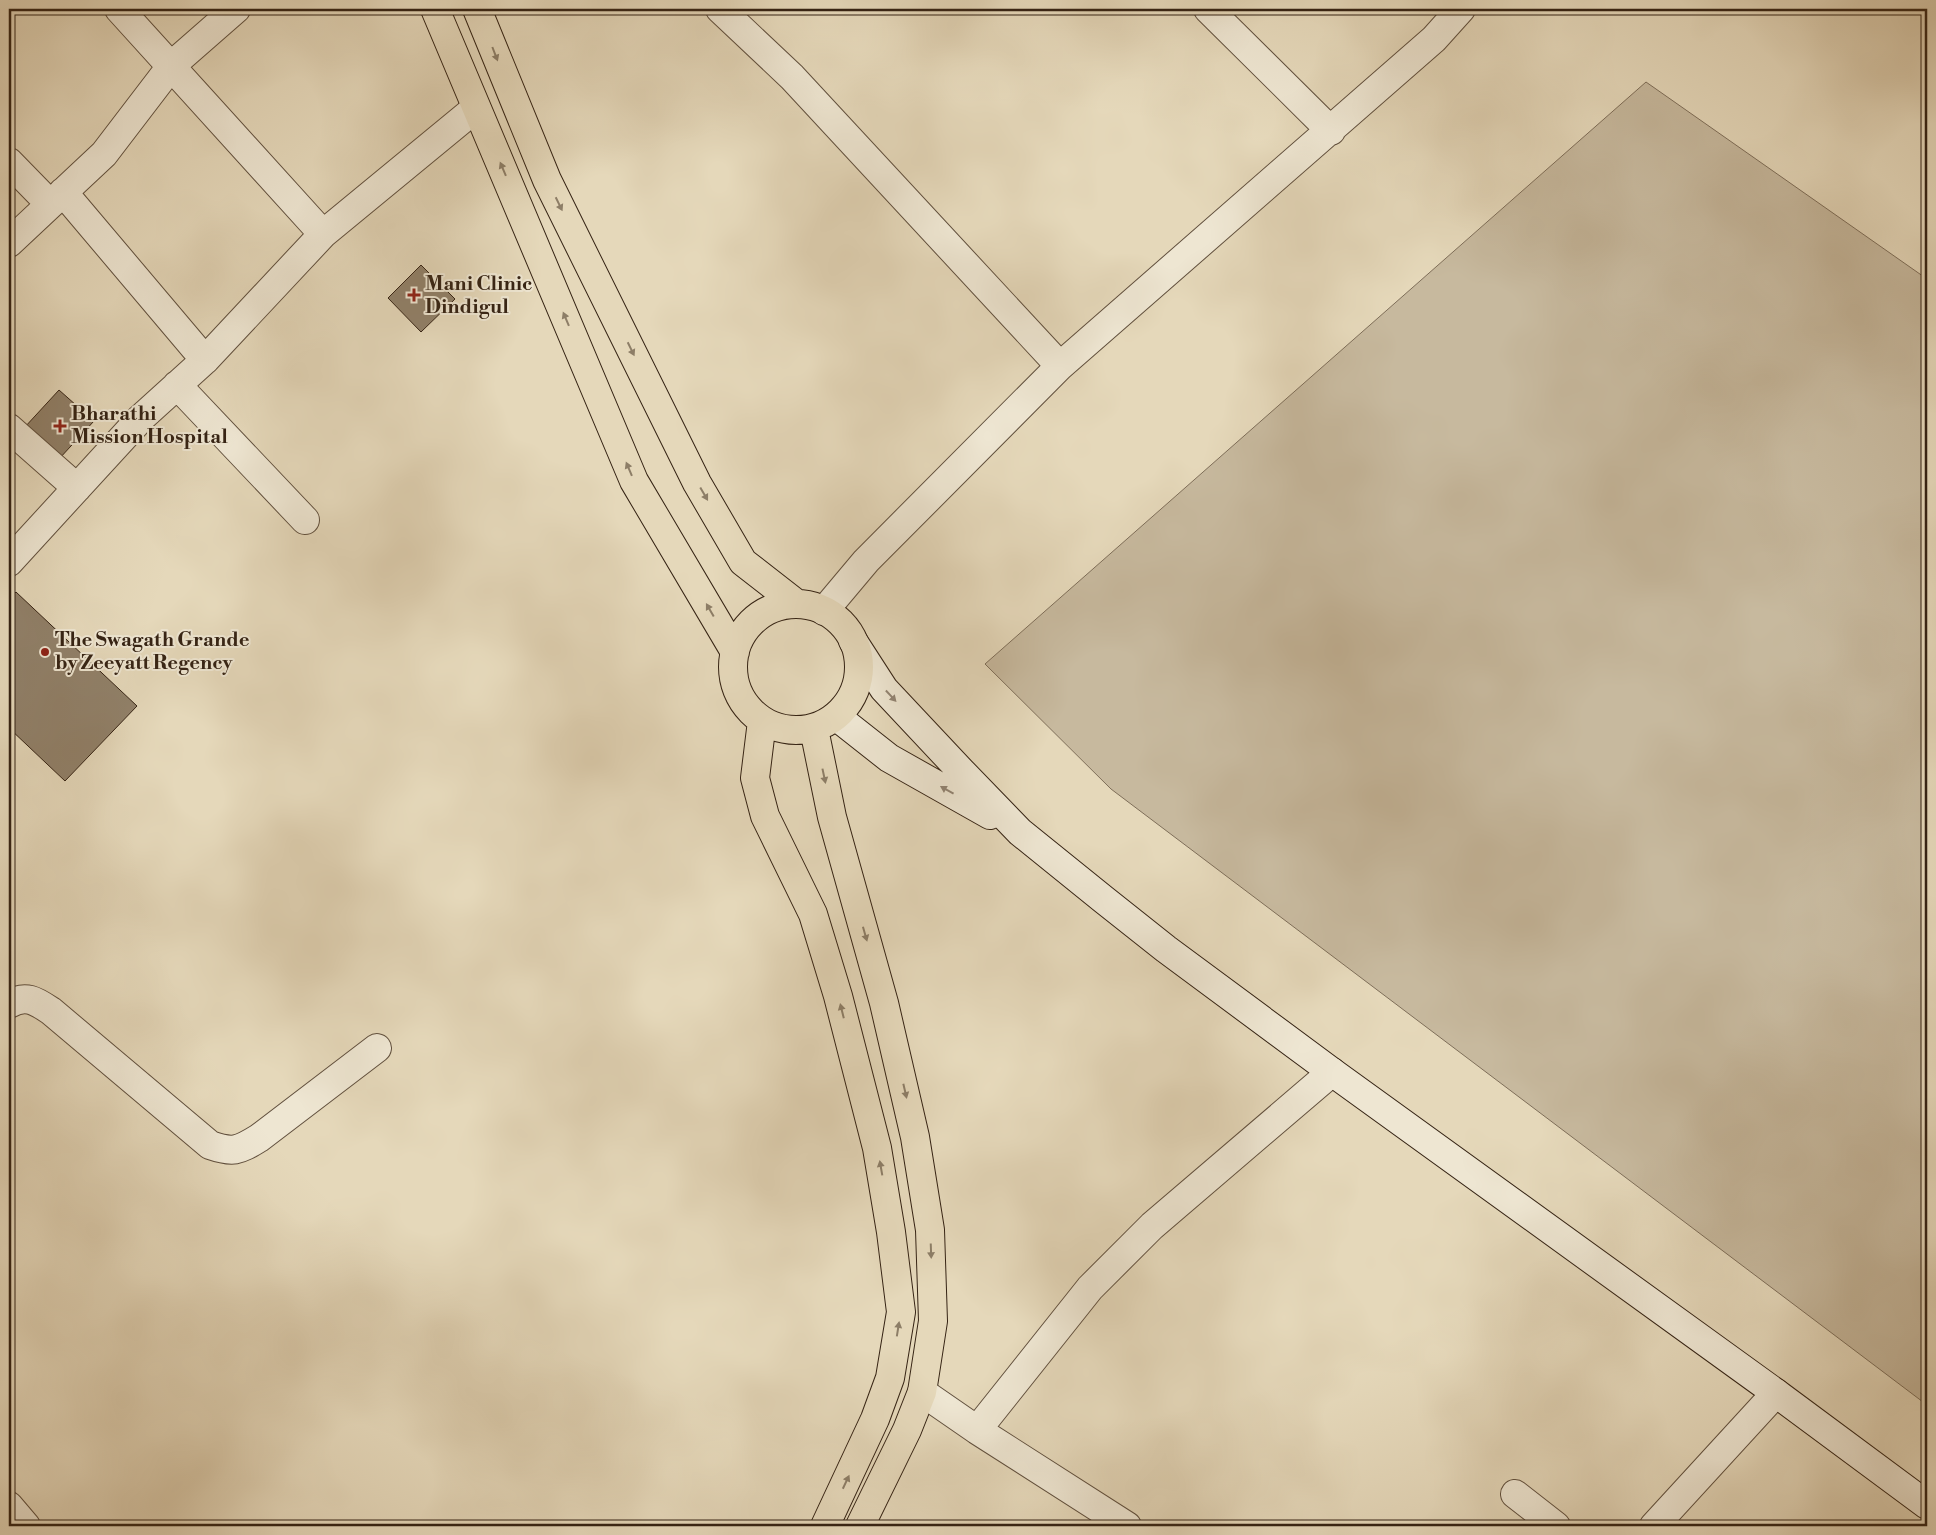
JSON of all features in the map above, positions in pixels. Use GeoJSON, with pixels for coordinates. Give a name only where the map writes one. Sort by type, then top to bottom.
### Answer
{"type":"FeatureCollection","features":[{"type":"Feature","properties":{"kind":"highway"},"geometry":{"type":"LineString","coordinates":[[435,9],[634,481],[735,652]]}},
{"type":"Feature","properties":{"kind":"highway"},"geometry":{"type":"LineString","coordinates":[[477,9],[547,180],[697,482],[743,562],[797,604],[824,611],[844,625],[853,641],[860,664],[853,696],[825,723],[787,730],[762,721],[744,702],[734,678],[735,652],[746,628],[768,610],[797,604]]}},
{"type":"Feature","properties":{"kind":"highway"},"geometry":{"type":"LineString","coordinates":[[762,721],[755,778],[765,816],[813,914],[838,996],[877,1148],[891,1232],[901,1312],[890,1378],[875,1419],[825,1526]]}},
{"type":"Feature","properties":{"kind":"highway"},"geometry":{"type":"LineString","coordinates":[[825,723],[832,817],[884,1003],[916,1137],[930,1230],[933,1321],[922,1392],[907,1430],[860,1526]]}},
{"type":"Feature","properties":{"kind":"street"},"geometry":{"type":"LineString","coordinates":[[119,9],[323,234]]}},
{"type":"Feature","properties":{"kind":"street"},"geometry":{"type":"LineString","coordinates":[[9,243],[104,154],[172,66],[236,9]]}},
{"type":"Feature","properties":{"kind":"street"},"geometry":{"type":"LineString","coordinates":[[720,9],[792,77],[1060,366]]}},
{"type":"Feature","properties":{"kind":"street"},"geometry":{"type":"LineString","coordinates":[[1208,9],[1331,131]]}},
{"type":"Feature","properties":{"kind":"street"},"geometry":{"type":"LineString","coordinates":[[824,611],[866,561],[1060,366],[1331,131],[1434,39],[1461,9]]}},
{"type":"Feature","properties":{"kind":"street"},"geometry":{"type":"LineString","coordinates":[[9,562],[141,418],[205,360],[323,234],[476,108]]}},
{"type":"Feature","properties":{"kind":"street"},"geometry":{"type":"LineString","coordinates":[[9,162],[57,198],[205,360]]}},
{"type":"Feature","properties":{"kind":"street"},"geometry":{"type":"LineString","coordinates":[[177,385],[305,520]]}},
{"type":"Feature","properties":{"kind":"street"},"geometry":{"type":"LineString","coordinates":[[9,428],[77,488]]}},
{"type":"Feature","properties":{"kind":"street"},"geometry":{"type":"LineString","coordinates":[[853,641],[884,689],[1020,832],[1166,949],[1927,1505]]}},
{"type":"Feature","properties":{"kind":"street"},"geometry":{"type":"LineString","coordinates":[[825,723],[1020,832]]}},
{"type":"Feature","properties":{"kind":"street"},"geometry":{"type":"LineString","coordinates":[[9,1004],[19,998],[37,1002],[52,1011],[210,1145],[227,1151],[241,1149],[258,1138],[377,1048]]}},
{"type":"Feature","properties":{"kind":"street"},"geometry":{"type":"LineString","coordinates":[[977,1430],[1090,1288],[1152,1226],[1332,1072]]}},
{"type":"Feature","properties":{"kind":"street"},"geometry":{"type":"LineString","coordinates":[[922,1392],[977,1430],[1127,1526]]}},
{"type":"Feature","properties":{"kind":"street"},"geometry":{"type":"LineString","coordinates":[[1654,1526],[1776,1393]]}},
{"type":"Feature","properties":{"kind":"street"},"geometry":{"type":"LineString","coordinates":[[1515,1494],[1556,1526]]}},
{"type":"Feature","properties":{"kind":"street"},"geometry":{"type":"LineString","coordinates":[[9,1506],[26,1526]]}},
{"type":"Feature","properties":{"kind":"shaded area"},"geometry":{"type":"Polygon","coordinates":[[[1646,82],[1927,279],[1927,1405],[1111,789],[985,664],[1646,82]]]}},
{"type":"Feature","properties":{"kind":"building"},"geometry":{"type":"Polygon","coordinates":[[[421,265],[455,299],[421,332],[388,298],[421,265]]]}},
{"type":"Feature","properties":{"kind":"building"},"geometry":{"type":"Polygon","coordinates":[[[59,390],[94,421],[59,459],[24,428],[59,390]]]}},
{"type":"Feature","properties":{"kind":"building","name":"The Swagath Grande by Zeeyatt Regency"},"geometry":{"type":"Polygon","coordinates":[[[16,592],[137,706],[65,781],[9,728],[9,599],[16,592]]]}},
{"type":"Feature","properties":{"kind":"place","name":"Mani Clinic Dindigul"},"geometry":{"type":"Point","coordinates":[414,295]}},
{"type":"Feature","properties":{"kind":"place","name":"Bharathi Mission Hospital"},"geometry":{"type":"Point","coordinates":[60,426]}},
{"type":"Feature","properties":{"kind":"place","name":"The Swagath Grande by Zeeyatt Regency"},"geometry":{"type":"Point","coordinates":[45,652]}}]}
